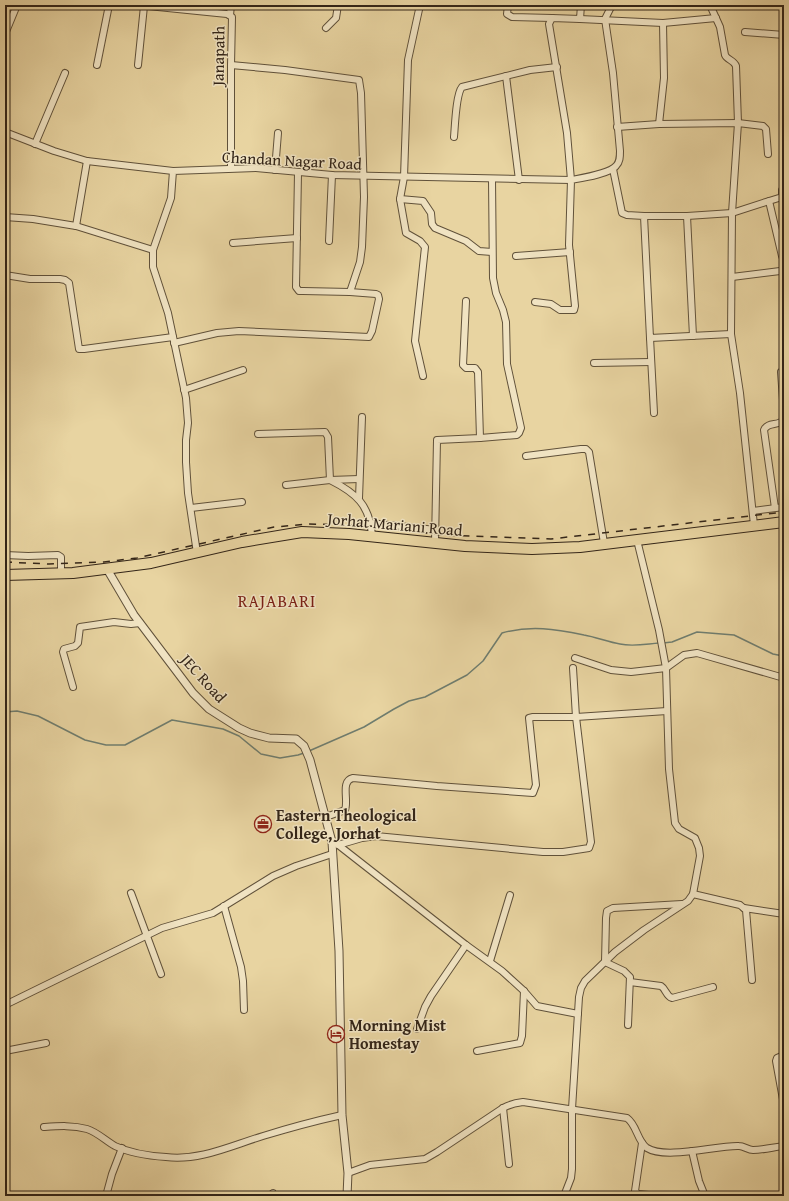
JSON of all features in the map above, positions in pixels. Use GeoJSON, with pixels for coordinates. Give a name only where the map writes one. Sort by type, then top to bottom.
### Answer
{"type":"FeatureCollection","features":[{"type":"Feature","properties":{"kind":"highway","name":"Jorhat Mariani Road"},"geometry":{"type":"LineString","coordinates":[[5,575],[61,574],[107,570],[151,563],[242,542],[302,532],[323,532],[479,547],[526,549],[580,547],[784,522]]}},
{"type":"Feature","properties":{"kind":"street"},"geometry":{"type":"LineString","coordinates":[[5,34],[18,5]]}},
{"type":"Feature","properties":{"kind":"street"},"geometry":{"type":"LineString","coordinates":[[97,65],[110,5]]}},
{"type":"Feature","properties":{"kind":"street"},"geometry":{"type":"LineString","coordinates":[[138,65],[141,5]]}},
{"type":"Feature","properties":{"kind":"street","name":"Janapath"},"geometry":{"type":"LineString","coordinates":[[141,5],[196,8],[230,14],[232,17],[230,65],[231,168]]}},
{"type":"Feature","properties":{"kind":"street"},"geometry":{"type":"LineString","coordinates":[[230,14],[231,5]]}},
{"type":"Feature","properties":{"kind":"street"},"geometry":{"type":"LineString","coordinates":[[326,28],[336,18],[338,5]]}},
{"type":"Feature","properties":{"kind":"street"},"geometry":{"type":"LineString","coordinates":[[420,5],[408,60],[404,177],[400,199],[406,233],[420,241],[425,247],[415,341],[423,376]]}},
{"type":"Feature","properties":{"kind":"street"},"geometry":{"type":"LineString","coordinates":[[508,5],[507,14],[512,17],[580,18],[663,23],[716,18]]}},
{"type":"Feature","properties":{"kind":"street"},"geometry":{"type":"LineString","coordinates":[[580,18],[581,5]]}},
{"type":"Feature","properties":{"kind":"street"},"geometry":{"type":"LineString","coordinates":[[612,5],[605,19],[613,72],[620,156],[614,169],[622,213],[626,215],[644,216],[687,216],[732,213],[782,197],[782,189],[784,187]]}},
{"type":"Feature","properties":{"kind":"street"},"geometry":{"type":"LineString","coordinates":[[710,5],[720,27],[725,55],[734,62],[736,66],[738,123],[732,213],[731,334],[740,393],[754,525]]}},
{"type":"Feature","properties":{"kind":"street"},"geometry":{"type":"LineString","coordinates":[[535,302],[551,304],[560,310],[574,310],[575,306],[570,252],[571,180],[557,67],[549,24],[552,18]]}},
{"type":"Feature","properties":{"kind":"street"},"geometry":{"type":"LineString","coordinates":[[659,124],[664,78],[663,23]]}},
{"type":"Feature","properties":{"kind":"street"},"geometry":{"type":"LineString","coordinates":[[745,32],[784,35]]}},
{"type":"Feature","properties":{"kind":"street"},"geometry":{"type":"LineString","coordinates":[[230,65],[285,70],[359,80],[361,93],[364,196],[361,255],[350,292]]}},
{"type":"Feature","properties":{"kind":"street"},"geometry":{"type":"LineString","coordinates":[[454,137],[458,96],[462,87],[530,70],[557,67]]}},
{"type":"Feature","properties":{"kind":"street"},"geometry":{"type":"LineString","coordinates":[[35,144],[66,73]]}},
{"type":"Feature","properties":{"kind":"street"},"geometry":{"type":"LineString","coordinates":[[506,76],[519,180]]}},
{"type":"Feature","properties":{"kind":"street"},"geometry":{"type":"LineString","coordinates":[[617,127],[659,124],[738,123],[760,125],[765,127],[768,154]]}},
{"type":"Feature","properties":{"kind":"street","name":"Chandan Nagar Road"},"geometry":{"type":"LineString","coordinates":[[5,132],[35,144],[87,161],[173,170],[256,168],[332,175],[571,180],[589,177],[614,169]]}},
{"type":"Feature","properties":{"kind":"street"},"geometry":{"type":"LineString","coordinates":[[275,170],[278,133]]}},
{"type":"Feature","properties":{"kind":"street"},"geometry":{"type":"LineString","coordinates":[[76,226],[87,161]]}},
{"type":"Feature","properties":{"kind":"street"},"geometry":{"type":"LineString","coordinates":[[173,170],[170,198],[154,250],[153,267],[166,305],[188,415],[186,462],[197,553]]}},
{"type":"Feature","properties":{"kind":"street"},"geometry":{"type":"LineString","coordinates":[[5,275],[65,280],[69,283],[79,348],[84,349],[174,340],[239,331],[369,337],[372,331],[379,299],[378,295],[350,292],[299,290],[296,287],[298,173]]}},
{"type":"Feature","properties":{"kind":"street"},"geometry":{"type":"LineString","coordinates":[[328,241],[332,175]]}},
{"type":"Feature","properties":{"kind":"street"},"geometry":{"type":"LineString","coordinates":[[435,543],[436,440],[517,435],[520,431],[506,364],[506,322],[493,284],[492,179]]}},
{"type":"Feature","properties":{"kind":"street"},"geometry":{"type":"LineString","coordinates":[[400,199],[422,201],[431,213],[432,224],[435,228],[466,241],[479,251],[492,252]]}},
{"type":"Feature","properties":{"kind":"street"},"geometry":{"type":"LineString","coordinates":[[769,201],[782,256]]}},
{"type":"Feature","properties":{"kind":"street"},"geometry":{"type":"LineString","coordinates":[[644,216],[654,413]]}},
{"type":"Feature","properties":{"kind":"street"},"geometry":{"type":"LineString","coordinates":[[687,216],[692,336]]}},
{"type":"Feature","properties":{"kind":"street"},"geometry":{"type":"LineString","coordinates":[[5,217],[33,219],[76,226],[154,250]]}},
{"type":"Feature","properties":{"kind":"street"},"geometry":{"type":"LineString","coordinates":[[234,243],[297,238]]}},
{"type":"Feature","properties":{"kind":"street"},"geometry":{"type":"LineString","coordinates":[[516,256],[570,252]]}},
{"type":"Feature","properties":{"kind":"street"},"geometry":{"type":"LineString","coordinates":[[732,277],[780,271]]}},
{"type":"Feature","properties":{"kind":"street"},"geometry":{"type":"LineString","coordinates":[[466,301],[463,365],[466,368],[475,368],[478,372],[480,438]]}},
{"type":"Feature","properties":{"kind":"street"},"geometry":{"type":"LineString","coordinates":[[650,338],[731,334]]}},
{"type":"Feature","properties":{"kind":"street"},"geometry":{"type":"LineString","coordinates":[[594,363],[651,362]]}},
{"type":"Feature","properties":{"kind":"street"},"geometry":{"type":"LineString","coordinates":[[184,390],[243,370]]}},
{"type":"Feature","properties":{"kind":"street"},"geometry":{"type":"LineString","coordinates":[[781,372],[784,414]]}},
{"type":"Feature","properties":{"kind":"street"},"geometry":{"type":"LineString","coordinates":[[362,416],[359,498],[370,522],[372,536]]}},
{"type":"Feature","properties":{"kind":"street"},"geometry":{"type":"LineString","coordinates":[[775,508],[764,430],[765,427],[780,423],[784,419]]}},
{"type":"Feature","properties":{"kind":"street"},"geometry":{"type":"LineString","coordinates":[[258,434],[325,432],[328,437],[330,480]]}},
{"type":"Feature","properties":{"kind":"street"},"geometry":{"type":"LineString","coordinates":[[526,456],[581,449],[586,449],[590,452],[604,543]]}},
{"type":"Feature","properties":{"kind":"street"},"geometry":{"type":"LineString","coordinates":[[286,485],[330,480],[360,479]]}},
{"type":"Feature","properties":{"kind":"street"},"geometry":{"type":"LineString","coordinates":[[330,480],[359,498]]}},
{"type":"Feature","properties":{"kind":"street"},"geometry":{"type":"LineString","coordinates":[[191,508],[242,502]]}},
{"type":"Feature","properties":{"kind":"street"},"geometry":{"type":"LineString","coordinates":[[753,511],[784,508]]}},
{"type":"Feature","properties":{"kind":"street"},"geometry":{"type":"LineString","coordinates":[[370,522],[436,530]]}},
{"type":"Feature","properties":{"kind":"street"},"geometry":{"type":"LineString","coordinates":[[784,536],[784,736]]}},
{"type":"Feature","properties":{"kind":"street"},"geometry":{"type":"LineString","coordinates":[[564,1196],[572,1170],[572,1109],[579,996],[581,988],[591,975],[635,936],[688,901],[693,894],[700,856],[695,838],[679,829],[675,823],[670,784],[666,668],[659,630],[638,540]]}},
{"type":"Feature","properties":{"kind":"street"},"geometry":{"type":"LineString","coordinates":[[5,555],[58,555],[61,557],[61,574]]}},
{"type":"Feature","properties":{"kind":"street","name":"JEC Road"},"geometry":{"type":"LineString","coordinates":[[107,570],[140,623],[193,693],[209,709],[239,728],[250,733],[269,738],[296,739],[304,746],[310,760],[335,843],[332,854],[339,951],[342,1115],[348,1173],[347,1196]]}},
{"type":"Feature","properties":{"kind":"street"},"geometry":{"type":"LineString","coordinates":[[73,687],[63,652],[64,649],[75,646],[78,643],[80,627],[114,622],[131,624],[140,623]]}},
{"type":"Feature","properties":{"kind":"street"},"geometry":{"type":"LineString","coordinates":[[575,658],[618,671],[639,671],[666,668],[684,655],[697,653],[784,678]]}},
{"type":"Feature","properties":{"kind":"street"},"geometry":{"type":"LineString","coordinates":[[335,843],[376,836],[543,852],[575,851],[589,848],[590,842],[576,717],[573,668]]}},
{"type":"Feature","properties":{"kind":"street"},"geometry":{"type":"LineString","coordinates":[[326,817],[345,810],[347,804],[346,785],[350,779],[354,778],[533,793],[536,785],[529,718],[576,717],[667,711]]}},
{"type":"Feature","properties":{"kind":"street"},"geometry":{"type":"LineString","coordinates":[[335,843],[466,945],[490,961],[524,991],[537,1006],[578,1014]]}},
{"type":"Feature","properties":{"kind":"street"},"geometry":{"type":"LineString","coordinates":[[5,1005],[176,923],[214,913],[273,876],[296,866],[332,854]]}},
{"type":"Feature","properties":{"kind":"street"},"geometry":{"type":"LineString","coordinates":[[131,893],[161,974]]}},
{"type":"Feature","properties":{"kind":"street"},"geometry":{"type":"LineString","coordinates":[[693,894],[740,905],[744,908],[784,914]]}},
{"type":"Feature","properties":{"kind":"street"},"geometry":{"type":"LineString","coordinates":[[490,961],[510,895]]}},
{"type":"Feature","properties":{"kind":"street"},"geometry":{"type":"LineString","coordinates":[[605,962],[607,911],[613,908],[684,904]]}},
{"type":"Feature","properties":{"kind":"street"},"geometry":{"type":"LineString","coordinates":[[224,906],[242,976],[244,1010]]}},
{"type":"Feature","properties":{"kind":"street"},"geometry":{"type":"LineString","coordinates":[[744,908],[747,913],[752,980]]}},
{"type":"Feature","properties":{"kind":"street"},"geometry":{"type":"LineString","coordinates":[[417,1028],[431,996],[466,945]]}},
{"type":"Feature","properties":{"kind":"street"},"geometry":{"type":"LineString","coordinates":[[605,962],[627,973],[630,977],[628,1025]]}},
{"type":"Feature","properties":{"kind":"street"},"geometry":{"type":"LineString","coordinates":[[630,982],[661,986],[665,988],[668,996],[672,998],[714,987]]}},
{"type":"Feature","properties":{"kind":"street"},"geometry":{"type":"LineString","coordinates":[[477,1051],[520,1043],[522,1036],[524,991]]}},
{"type":"Feature","properties":{"kind":"street"},"geometry":{"type":"LineString","coordinates":[[5,1051],[46,1043]]}},
{"type":"Feature","properties":{"kind":"street"},"geometry":{"type":"LineString","coordinates":[[784,1054],[777,1058],[776,1061],[784,1105]]}},
{"type":"Feature","properties":{"kind":"street"},"geometry":{"type":"LineString","coordinates":[[348,1173],[370,1165],[426,1159],[503,1108],[510,1104],[523,1102],[627,1118],[633,1124],[642,1143],[647,1148],[655,1151],[692,1151],[737,1146],[743,1146],[753,1150],[784,1146]]}},
{"type":"Feature","properties":{"kind":"street"},"geometry":{"type":"LineString","coordinates":[[503,1108],[509,1164]]}},
{"type":"Feature","properties":{"kind":"street"},"geometry":{"type":"LineString","coordinates":[[44,1127],[70,1126],[84,1128],[92,1131],[115,1146],[167,1158],[200,1156],[284,1130],[342,1115]]}},
{"type":"Feature","properties":{"kind":"street"},"geometry":{"type":"LineString","coordinates":[[642,1143],[635,1188],[636,1194],[659,1196]]}},
{"type":"Feature","properties":{"kind":"street"},"geometry":{"type":"LineString","coordinates":[[106,1196],[110,1178],[122,1148]]}},
{"type":"Feature","properties":{"kind":"street"},"geometry":{"type":"LineString","coordinates":[[692,1151],[699,1181],[705,1196]]}},
{"type":"Feature","properties":{"kind":"waterway"},"geometry":{"type":"LineString","coordinates":[[309,751],[364,727],[409,701],[425,697],[467,675],[483,661],[502,633],[523,629],[543,629],[573,633],[625,645],[659,643]]}},
{"type":"Feature","properties":{"kind":"waterway"},"geometry":{"type":"LineString","coordinates":[[663,643],[672,642],[697,632],[734,635],[773,654],[783,656]]}},
{"type":"Feature","properties":{"kind":"waterway"},"geometry":{"type":"LineString","coordinates":[[5,712],[17,711],[38,716],[85,740],[106,745],[125,745],[172,720],[223,729],[239,736],[261,754],[280,758],[304,753]]}},
{"type":"Feature","properties":{"kind":"railway"},"geometry":{"type":"LineString","coordinates":[[5,562],[49,564],[104,562],[137,558],[274,527],[309,524],[362,525],[442,535],[551,539],[784,512]]}},
{"type":"Feature","properties":{"kind":"place","name":"Eastern Theological College, Jorhat"},"geometry":{"type":"Point","coordinates":[263,824]}},
{"type":"Feature","properties":{"kind":"place","name":"Morning Mist Homestay"},"geometry":{"type":"Point","coordinates":[336,1034]}},
{"type":"Feature","properties":{"kind":"district","name":"RAJABARI"},"geometry":{"type":"Point","coordinates":[277,600]}}]}
